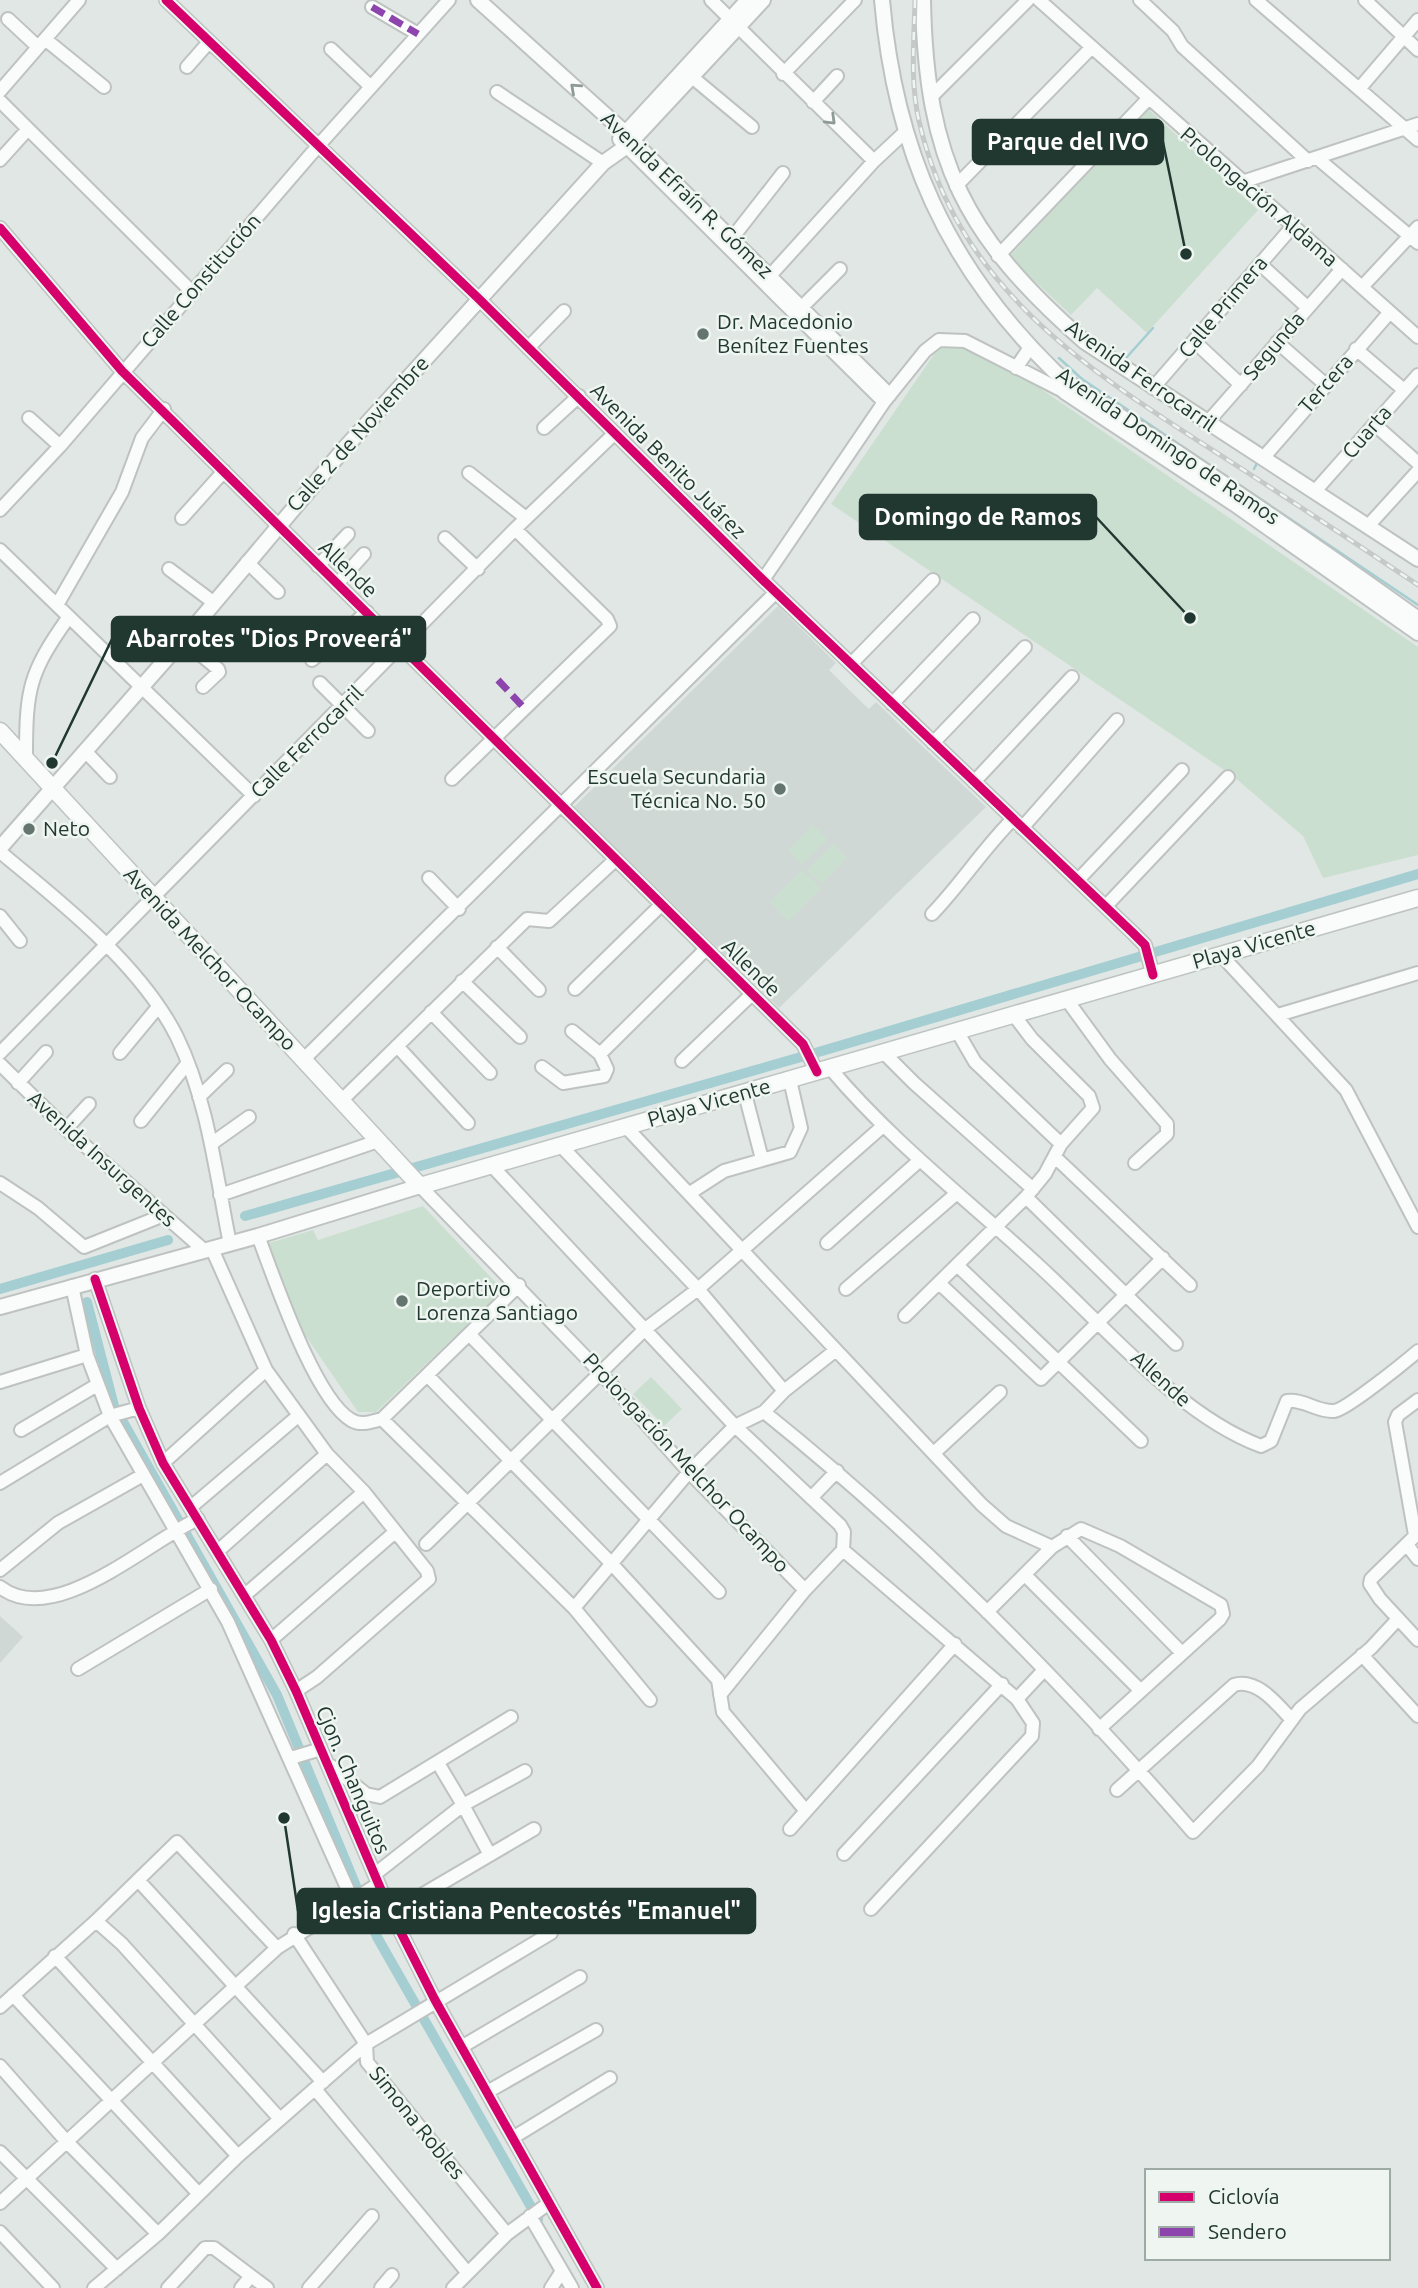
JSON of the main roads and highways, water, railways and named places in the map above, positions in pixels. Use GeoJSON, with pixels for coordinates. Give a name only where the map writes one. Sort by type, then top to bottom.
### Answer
{"type":"FeatureCollection","features":[{"type":"Feature","properties":{"kind":"main road","name":"Avenida Melchor Ocampo"},"geometry":{"type":"LineString","coordinates":[[0,731],[416,1181]]}},
{"type":"Feature","properties":{"kind":"main road","name":"Playa Vicente"},"geometry":{"type":"LineString","coordinates":[[416,1181],[492,1166],[745,1094],[820,1067],[1067,1000],[1151,968],[1221,955],[1418,898]]}},
{"type":"Feature","properties":{"kind":"waterway"},"geometry":{"type":"LineString","coordinates":[[1126,358],[1153,328]]}},
{"type":"Feature","properties":{"kind":"waterway"},"geometry":{"type":"LineString","coordinates":[[1059,358],[1082,379],[1418,605]]}},
{"type":"Feature","properties":{"kind":"waterway"},"geometry":{"type":"LineString","coordinates":[[1254,469],[1257,463]]}},
{"type":"Feature","properties":{"kind":"waterway"},"geometry":{"type":"LineString","coordinates":[[245,1216],[822,1051],[1418,874]]}},
{"type":"Feature","properties":{"kind":"waterway"},"geometry":{"type":"LineString","coordinates":[[0,1289],[168,1240]]}},
{"type":"Feature","properties":{"kind":"waterway"},"geometry":{"type":"LineString","coordinates":[[87,1302],[114,1406],[277,1695],[377,1937],[538,2219]]}},
{"type":"Feature","properties":{"kind":"railway"},"geometry":{"type":"LineString","coordinates":[[915,0],[913,46],[919,121],[938,181],[964,233],[998,280],[1037,321],[1080,359],[1127,394],[1418,585]]}},
{"type":"Feature","properties":{"kind":"place","name":"Parque del IVO"},"geometry":{"type":"Point","coordinates":[1186,254]}},
{"type":"Feature","properties":{"kind":"place","name":"Dr. Macedonio Benítez Fuentes"},"geometry":{"type":"Point","coordinates":[703,334]}},
{"type":"Feature","properties":{"kind":"place","name":"Domingo de Ramos"},"geometry":{"type":"Point","coordinates":[1190,618]}},
{"type":"Feature","properties":{"kind":"place","name":"Abarrotes \"Dios Proveerá\""},"geometry":{"type":"Point","coordinates":[52,763]}},
{"type":"Feature","properties":{"kind":"place","name":"Escuela Secundaria Técnica No. 50"},"geometry":{"type":"Point","coordinates":[780,789]}},
{"type":"Feature","properties":{"kind":"place","name":"Neto"},"geometry":{"type":"Point","coordinates":[29,829]}},
{"type":"Feature","properties":{"kind":"place","name":"Deportivo Lorenza Santiago"},"geometry":{"type":"Point","coordinates":[402,1301]}},
{"type":"Feature","properties":{"kind":"place","name":"Iglesia Cristiana Pentecostés \"Emanuel\""},"geometry":{"type":"Point","coordinates":[284,1818]}}]}
